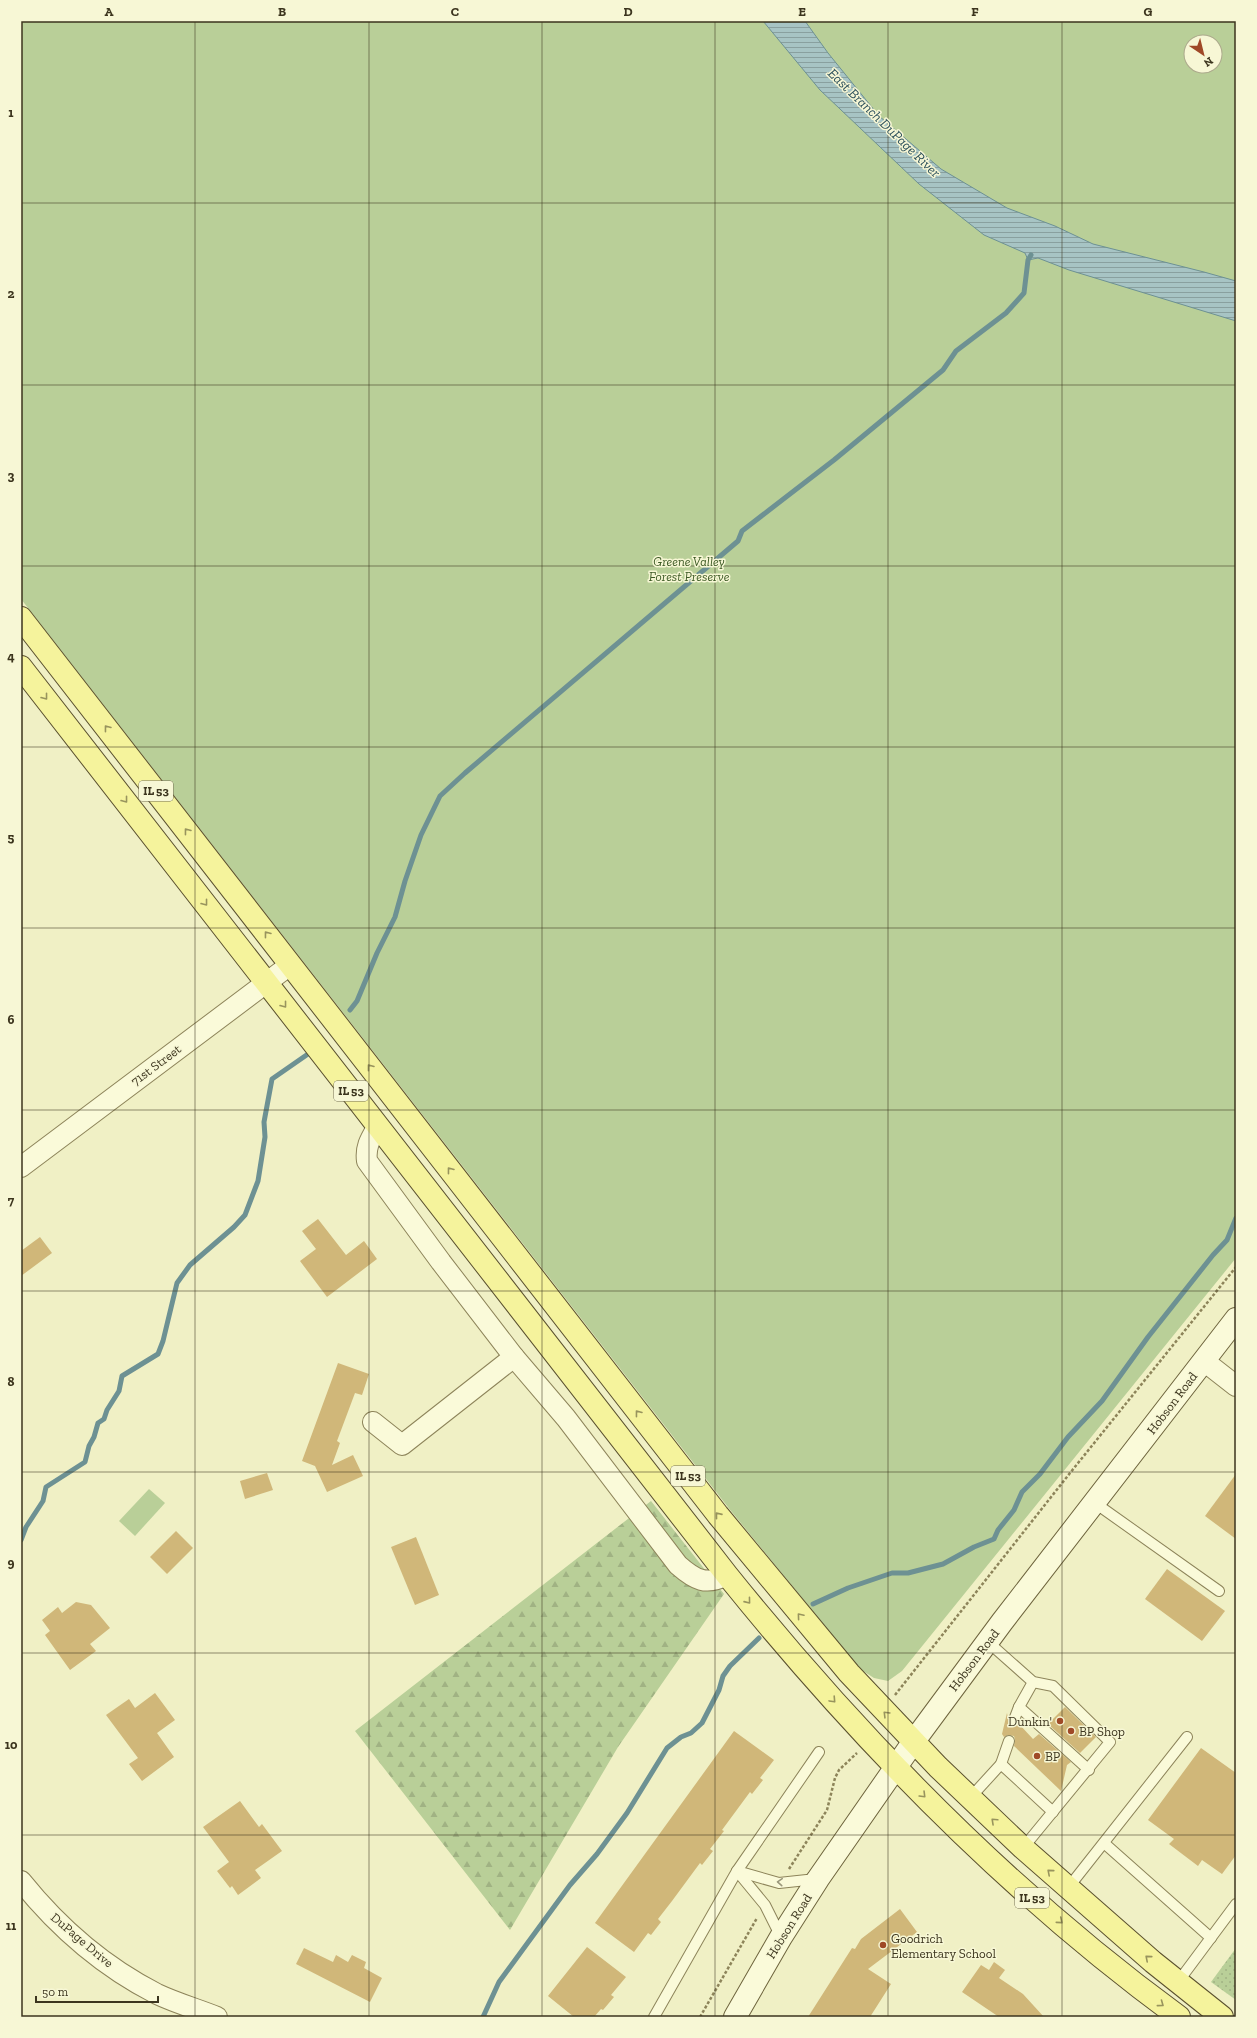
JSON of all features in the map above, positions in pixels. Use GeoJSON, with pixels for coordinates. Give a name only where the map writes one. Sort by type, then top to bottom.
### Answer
{"type":"FeatureCollection","features":[{"type":"Feature","properties":{"kind":"main road","name":"IL 53"},"geometry":{"type":"LineString","coordinates":[[21,618],[718,1515],[849,1674],[970,1798],[1023,1848],[1178,1982],[1222,2017]]}},
{"type":"Feature","properties":{"kind":"main road","name":"IL 53"},"geometry":{"type":"LineString","coordinates":[[21,667],[727,1575],[811,1677],[896,1768],[1025,1892],[1153,1998],[1179,2017]]}},
{"type":"Feature","properties":{"kind":"main road","name":"Hobson Road"},"geometry":{"type":"LineString","coordinates":[[736,2017],[782,1937],[818,1879],[914,1741],[988,1642],[1236,1319]]}},
{"type":"Feature","properties":{"kind":"street","name":"71st Street"},"geometry":{"type":"LineString","coordinates":[[21,1166],[290,965]]}},
{"type":"Feature","properties":{"kind":"street"},"geometry":{"type":"LineString","coordinates":[[378,1126],[368,1141],[365,1151],[367,1161],[440,1262],[514,1357],[566,1418],[678,1565],[695,1577],[707,1582],[716,1581],[727,1575]]}},
{"type":"Feature","properties":{"kind":"street"},"geometry":{"type":"LineString","coordinates":[[373,1422],[402,1445],[514,1357]]}},
{"type":"Feature","properties":{"kind":"street"},"geometry":{"type":"LineString","coordinates":[[1204,1361],[1236,1386]]}},
{"type":"Feature","properties":{"kind":"street","name":"DuPage Drive"},"geometry":{"type":"LineString","coordinates":[[21,1881],[35,1899],[75,1938],[121,1972],[158,1994],[217,2017]]}},
{"type":"Feature","properties":{"kind":"lane"},"geometry":{"type":"LineString","coordinates":[[1095,1503],[1219,1591]]}},
{"type":"Feature","properties":{"kind":"lane"},"geometry":{"type":"LineString","coordinates":[[988,1642],[1033,1682],[1053,1686],[1110,1742],[1089,1770],[1023,1848]]}},
{"type":"Feature","properties":{"kind":"lane"},"geometry":{"type":"LineString","coordinates":[[1014,1720],[1019,1707],[1033,1682]]}},
{"type":"Feature","properties":{"kind":"lane"},"geometry":{"type":"LineString","coordinates":[[1019,1707],[1089,1770]]}},
{"type":"Feature","properties":{"kind":"lane"},"geometry":{"type":"LineString","coordinates":[[1068,1888],[1187,1737]]}},
{"type":"Feature","properties":{"kind":"lane"},"geometry":{"type":"LineString","coordinates":[[970,1798],[1001,1764],[1009,1741]]}},
{"type":"Feature","properties":{"kind":"lane"},"geometry":{"type":"LineString","coordinates":[[654,2017],[737,1871],[819,1752]]}},
{"type":"Feature","properties":{"kind":"lane"},"geometry":{"type":"LineString","coordinates":[[1001,1764],[1053,1812]]}},
{"type":"Feature","properties":{"kind":"lane"},"geometry":{"type":"LineString","coordinates":[[1104,1844],[1211,1938]]}},
{"type":"Feature","properties":{"kind":"lane"},"geometry":{"type":"LineString","coordinates":[[737,1871],[779,1883],[818,1879]]}},
{"type":"Feature","properties":{"kind":"lane"},"geometry":{"type":"LineString","coordinates":[[737,1871],[765,1905],[782,1937]]}},
{"type":"Feature","properties":{"kind":"lane"},"geometry":{"type":"LineString","coordinates":[[1178,1982],[1236,1904]]}},
{"type":"Feature","properties":{"kind":"path"},"geometry":{"type":"LineString","coordinates":[[900,1688],[1236,1267]]}},
{"type":"Feature","properties":{"kind":"path"},"geometry":{"type":"LineString","coordinates":[[784,1875],[827,1810],[834,1778],[839,1770],[857,1752]]}},
{"type":"Feature","properties":{"kind":"path"},"geometry":{"type":"LineString","coordinates":[[700,2017],[760,1913]]}},
{"type":"Feature","properties":{"kind":"green space","name":"Greene Valley Forest Preserve"},"geometry":{"type":"Polygon","coordinates":[[[21,21],[1236,21],[1236,1258],[902,1671],[888,1681],[874,1678],[860,1669],[731,1511],[21,599],[21,21]]]}},
{"type":"Feature","properties":{"kind":"green space"},"geometry":{"type":"Polygon","coordinates":[[[149,1489],[165,1503],[135,1536],[119,1521],[149,1489]]]}},
{"type":"Feature","properties":{"kind":"green space"},"geometry":{"type":"Polygon","coordinates":[[[651,1501],[724,1594],[618,1747],[510,1930],[355,1731],[651,1501]]]}},
{"type":"Feature","properties":{"kind":"green space"},"geometry":{"type":"Polygon","coordinates":[[[1236,1948],[1236,2000],[1211,1982],[1236,1948]]]}},
{"type":"Feature","properties":{"kind":"water","name":"East Branch DuPage River"},"geometry":{"type":"Polygon","coordinates":[[[763,21],[805,21],[828,53],[879,116],[941,169],[1007,208],[1055,226],[1093,244],[1236,281],[1236,321],[1069,270],[1038,258],[1028,260],[1025,253],[984,235],[919,184],[820,90],[763,21]]]}},
{"type":"Feature","properties":{"kind":"building"},"geometry":{"type":"Polygon","coordinates":[[[318,1219],[346,1255],[364,1241],[377,1259],[327,1297],[300,1261],[316,1249],[302,1231],[318,1219]]]}},
{"type":"Feature","properties":{"kind":"building"},"geometry":{"type":"Polygon","coordinates":[[[40,1237],[52,1253],[21,1276],[21,1251],[40,1237]]]}},
{"type":"Feature","properties":{"kind":"building"},"geometry":{"type":"Polygon","coordinates":[[[338,1363],[369,1374],[362,1395],[355,1393],[337,1441],[340,1443],[332,1465],[353,1455],[363,1476],[327,1492],[315,1466],[302,1461],[338,1363]]]}},
{"type":"Feature","properties":{"kind":"building"},"geometry":{"type":"Polygon","coordinates":[[[267,1473],[273,1490],[245,1499],[240,1481],[267,1473]]]}},
{"type":"Feature","properties":{"kind":"building"},"geometry":{"type":"Polygon","coordinates":[[[1236,1474],[1236,1539],[1205,1516],[1236,1474]]]}},
{"type":"Feature","properties":{"kind":"building"},"geometry":{"type":"Polygon","coordinates":[[[176,1531],[193,1548],[167,1574],[150,1557],[176,1531]]]}},
{"type":"Feature","properties":{"kind":"building"},"geometry":{"type":"Polygon","coordinates":[[[416,1537],[439,1595],[415,1605],[391,1547],[416,1537]]]}},
{"type":"Feature","properties":{"kind":"building"},"geometry":{"type":"Polygon","coordinates":[[[1167,1569],[1225,1611],[1202,1641],[1145,1599],[1167,1569]]]}},
{"type":"Feature","properties":{"kind":"building"},"geometry":{"type":"Polygon","coordinates":[[[76,1602],[91,1605],[110,1628],[90,1644],[96,1651],[70,1670],[45,1635],[50,1631],[42,1620],[58,1607],[62,1613],[76,1602]]]}},
{"type":"Feature","properties":{"kind":"building"},"geometry":{"type":"Polygon","coordinates":[[[155,1693],[175,1720],[157,1733],[174,1757],[142,1781],[129,1764],[138,1758],[106,1715],[129,1699],[135,1708],[155,1693]]]}},
{"type":"Feature","properties":{"kind":"building","name":"BP Shop"},"geometry":{"type":"Polygon","coordinates":[[[1065,1707],[1096,1737],[1080,1753],[1048,1724],[1065,1707]]]}},
{"type":"Feature","properties":{"kind":"building","name":"BP"},"geometry":{"type":"Polygon","coordinates":[[[1007,1713],[1009,1724],[1015,1726],[1019,1724],[1033,1739],[1039,1734],[1071,1762],[1067,1765],[1061,1791],[1014,1746],[1014,1736],[1008,1735],[1004,1737],[1002,1734],[1007,1713]]]}},
{"type":"Feature","properties":{"kind":"building"},"geometry":{"type":"Polygon","coordinates":[[[734,1731],[774,1760],[760,1778],[763,1780],[752,1794],[750,1792],[722,1830],[724,1831],[710,1849],[713,1851],[702,1865],[700,1863],[658,1919],[661,1922],[651,1935],[648,1933],[634,1952],[595,1923],[734,1731]]]}},
{"type":"Feature","properties":{"kind":"building"},"geometry":{"type":"Polygon","coordinates":[[[1201,1748],[1236,1773],[1236,1855],[1222,1874],[1202,1860],[1198,1866],[1169,1844],[1174,1839],[1148,1820],[1201,1748]]]}},
{"type":"Feature","properties":{"kind":"building"},"geometry":{"type":"Polygon","coordinates":[[[240,1801],[259,1827],[262,1824],[282,1851],[255,1870],[261,1878],[238,1895],[232,1886],[230,1888],[217,1871],[229,1862],[203,1827],[240,1801]]]}},
{"type":"Feature","properties":{"kind":"building"},"geometry":{"type":"Polygon","coordinates":[[[900,1909],[917,1932],[868,1969],[891,1984],[870,2017],[808,2017],[852,1948],[855,1949],[861,1939],[900,1909]]]}},
{"type":"Feature","properties":{"kind":"building"},"geometry":{"type":"Polygon","coordinates":[[[587,1947],[626,1977],[611,1995],[614,1997],[603,2010],[601,2009],[594,2017],[574,2017],[548,1996],[587,1947]]]}},
{"type":"Feature","properties":{"kind":"building"},"geometry":{"type":"Polygon","coordinates":[[[304,1948],[333,1962],[336,1955],[348,1962],[352,1955],[366,1962],[364,1968],[382,1978],[370,2002],[296,1964],[304,1948]]]}},
{"type":"Feature","properties":{"kind":"building"},"geometry":{"type":"Polygon","coordinates":[[[994,1962],[1005,1970],[999,1978],[1023,1994],[1044,2017],[999,2017],[962,1992],[981,1965],[989,1970],[994,1962]]]}},
{"type":"Feature","properties":{"kind":"waterway"},"geometry":{"type":"LineString","coordinates":[[350,1010],[357,1001],[377,953],[395,917],[405,881],[421,835],[440,796],[465,773],[738,541],[742,531],[834,460],[943,370],[956,351],[1006,313],[1024,293],[1028,260],[1031,255]]}},
{"type":"Feature","properties":{"kind":"waterway"},"geometry":{"type":"LineString","coordinates":[[21,1540],[26,1527],[43,1501],[46,1487],[85,1462],[89,1446],[94,1437],[98,1423],[104,1419],[107,1410],[119,1391],[122,1376],[158,1354],[163,1341],[177,1283],[190,1265],[234,1227],[245,1215],[258,1181],[265,1137],[264,1122],[272,1079],[308,1054]]}},
{"type":"Feature","properties":{"kind":"waterway"},"geometry":{"type":"LineString","coordinates":[[813,1604],[848,1588],[892,1573],[908,1573],[943,1564],[974,1547],[994,1539],[998,1530],[1014,1510],[1022,1492],[1040,1474],[1068,1437],[1102,1401],[1148,1337],[1213,1255],[1227,1240],[1236,1218]]}},
{"type":"Feature","properties":{"kind":"waterway"},"geometry":{"type":"LineString","coordinates":[[483,2017],[499,1982],[570,1885],[597,1854],[627,1813],[667,1748],[681,1737],[691,1733],[702,1723],[719,1690],[723,1676],[730,1666],[759,1638]]}},
{"type":"Feature","properties":{"kind":"place","name":"Dunkin'"},"geometry":{"type":"Point","coordinates":[1060,1721]}},
{"type":"Feature","properties":{"kind":"place","name":"BP Shop"},"geometry":{"type":"Point","coordinates":[1071,1731]}},
{"type":"Feature","properties":{"kind":"place","name":"BP"},"geometry":{"type":"Point","coordinates":[1037,1756]}},
{"type":"Feature","properties":{"kind":"place","name":"Goodrich Elementary School"},"geometry":{"type":"Point","coordinates":[883,1945]}}]}
